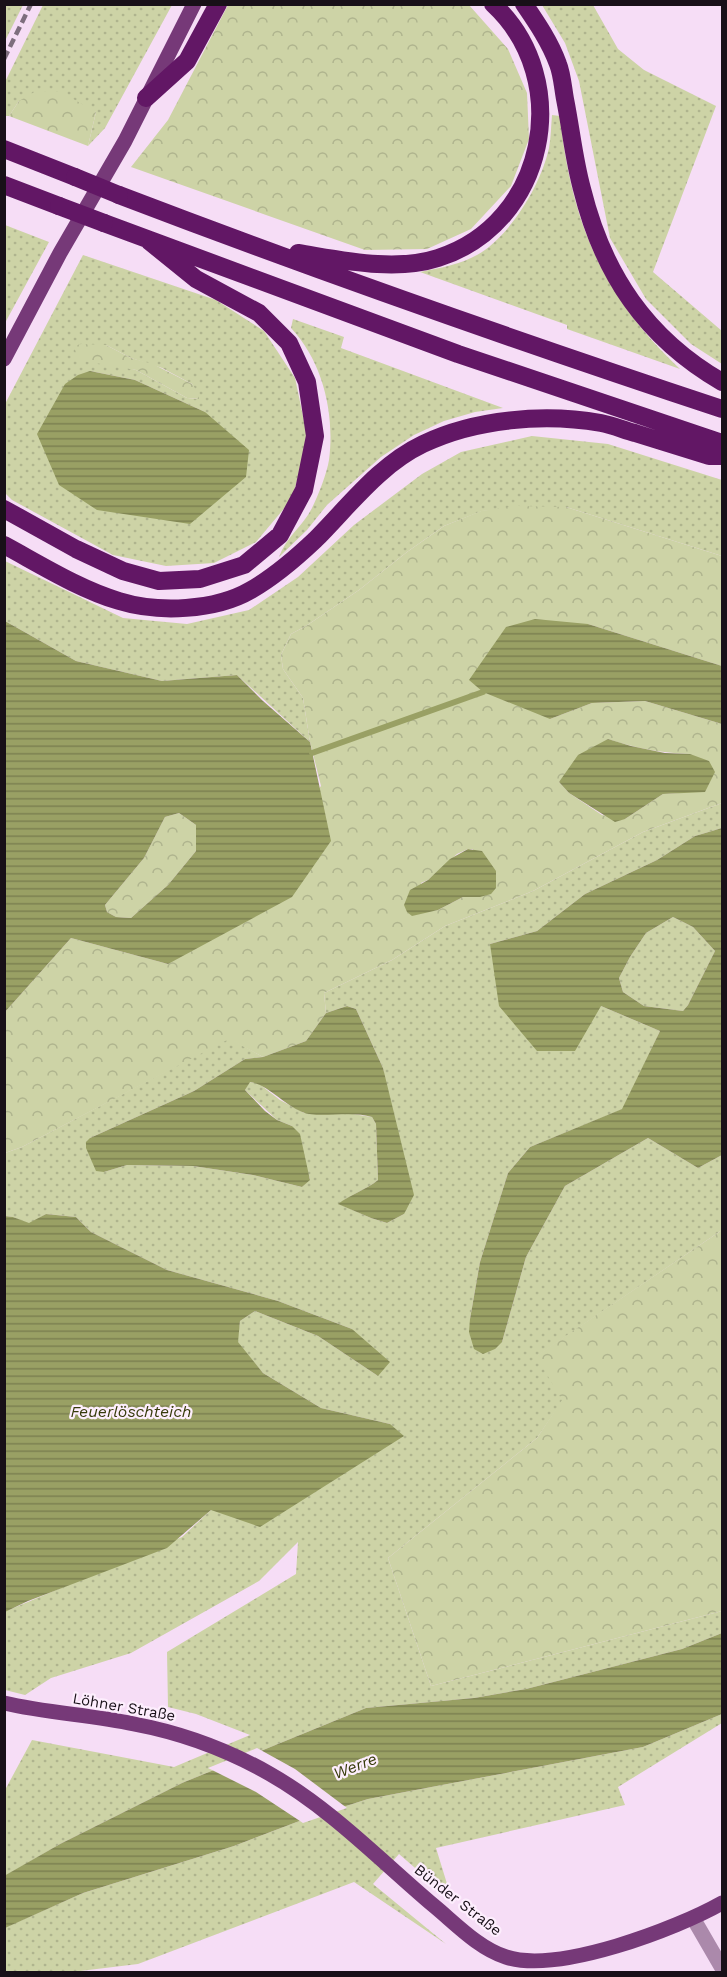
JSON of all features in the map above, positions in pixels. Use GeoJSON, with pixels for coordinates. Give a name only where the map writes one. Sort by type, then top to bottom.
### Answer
{"type":"FeatureCollection","features":[{"type":"Feature","properties":{"kind":"highway"},"geometry":{"type":"LineString","coordinates":[[146,98],[187,62],[218,4]]}},
{"type":"Feature","properties":{"kind":"highway"},"geometry":{"type":"LineString","coordinates":[[247,244],[330,258],[406,264],[437,258],[465,248],[512,206],[525,184],[535,159],[541,122],[540,96],[533,66],[519,33],[493,4]]}},
{"type":"Feature","properties":{"kind":"highway"},"geometry":{"type":"LineString","coordinates":[[524,4],[542,30],[559,65],[582,189],[601,246],[621,288],[650,326],[697,367],[723,382]]}},
{"type":"Feature","properties":{"kind":"highway"},"geometry":{"type":"LineString","coordinates":[[4,149],[247,244],[539,348],[723,409]]}},
{"type":"Feature","properties":{"kind":"highway"},"geometry":{"type":"LineString","coordinates":[[8,186],[149,241],[458,354],[723,443]]}},
{"type":"Feature","properties":{"kind":"highway"},"geometry":{"type":"LineString","coordinates":[[4,509],[123,571],[159,581],[200,579],[244,565],[280,535],[304,490],[315,436],[307,382],[290,343],[259,313],[196,279],[149,241]]}},
{"type":"Feature","properties":{"kind":"highway"},"geometry":{"type":"LineString","coordinates":[[4,545],[84,587],[119,601],[162,609],[214,604],[250,591],[294,558],[315,540],[376,477],[398,459],[423,444],[465,429],[499,421],[542,418],[601,423],[709,456],[723,456]]}},
{"type":"Feature","properties":{"kind":"main road"},"geometry":{"type":"LineString","coordinates":[[4,359],[60,253],[125,141],[194,4]]}},
{"type":"Feature","properties":{"kind":"main road","name":"Löhner Straße"},"geometry":{"type":"LineString","coordinates":[[4,1703],[36,1710],[133,1723],[177,1734],[228,1752],[270,1773],[298,1791]]}},
{"type":"Feature","properties":{"kind":"main road","name":"Bünder Straße"},"geometry":{"type":"LineString","coordinates":[[298,1791],[332,1817],[469,1936],[506,1957],[528,1961],[566,1959],[642,1938],[722,1906]]}},
{"type":"Feature","properties":{"kind":"street"},"geometry":{"type":"LineString","coordinates":[[693,1918],[723,1968]]}},
{"type":"Feature","properties":{"kind":"green space"},"geometry":{"type":"Polygon","coordinates":[[[4,5],[23,5],[5,41],[4,5]]]}},
{"type":"Feature","properties":{"kind":"green space"},"geometry":{"type":"Polygon","coordinates":[[[43,5],[172,5],[105,128],[88,146],[96,112],[19,101],[9,116],[5,116],[4,84],[43,5]]]}},
{"type":"Feature","properties":{"kind":"green space"},"geometry":{"type":"Polygon","coordinates":[[[228,5],[469,5],[508,49],[527,93],[529,139],[511,186],[471,229],[427,249],[365,250],[131,167],[168,120],[228,5]]]}},
{"type":"Feature","properties":{"kind":"green space"},"geometry":{"type":"Polygon","coordinates":[[[542,5],[593,5],[618,49],[644,70],[716,106],[653,272],[722,331],[722,364],[691,344],[646,299],[610,238],[579,81],[565,43],[542,5]]]}},
{"type":"Feature","properties":{"kind":"green space"},"geometry":{"type":"Polygon","coordinates":[[[36,91],[61,92],[96,112],[88,146],[9,116],[19,101],[36,91]]]}},
{"type":"Feature","properties":{"kind":"green space"},"geometry":{"type":"Polygon","coordinates":[[[552,115],[560,116],[572,189],[582,223],[595,254],[630,313],[680,369],[567,329],[567,325],[420,272],[468,260],[493,243],[515,219],[540,176],[545,162],[549,148],[552,115]]]}},
{"type":"Feature","properties":{"kind":"green space"},"geometry":{"type":"Polygon","coordinates":[[[5,225],[49,242],[5,323],[5,225]]]}},
{"type":"Feature","properties":{"kind":"green space"},"geometry":{"type":"Polygon","coordinates":[[[83,255],[216,300],[264,331],[295,378],[308,440],[292,499],[256,542],[214,563],[166,566],[113,555],[12,500],[5,493],[5,404],[83,255]],[[106,345],[117,365],[136,370],[187,398],[199,399],[192,384],[162,368],[131,358],[106,345]],[[90,371],[205,412],[135,380],[90,371]]]}},
{"type":"Feature","properties":{"kind":"green space"},"geometry":{"type":"Polygon","coordinates":[[[293,319],[344,337],[341,348],[503,408],[475,412],[444,421],[414,435],[381,457],[327,505],[307,530],[279,557],[314,503],[328,465],[330,443],[328,407],[319,373],[311,356],[291,328],[293,319]]]}},
{"type":"Feature","properties":{"kind":"green space"},"geometry":{"type":"Polygon","coordinates":[[[106,345],[131,358],[153,364],[192,384],[199,394],[199,399],[187,398],[136,370],[78,360],[74,346],[106,345]]]}},
{"type":"Feature","properties":{"kind":"green space"},"geometry":{"type":"Polygon","coordinates":[[[532,436],[608,444],[722,480],[722,556],[566,507],[482,511],[444,526],[359,590],[291,634],[281,655],[283,669],[303,698],[310,742],[237,675],[162,681],[76,661],[5,621],[5,561],[123,618],[187,624],[249,610],[298,577],[354,525],[422,474],[461,452],[532,436]]]}},
{"type":"Feature","properties":{"kind":"green space"},"geometry":{"type":"Polygon","coordinates":[[[518,506],[566,507],[722,556],[722,666],[588,624],[550,719],[592,703],[645,701],[722,724],[722,803],[643,832],[533,891],[445,926],[392,960],[324,993],[326,1013],[306,1041],[263,1057],[229,1039],[22,1147],[5,1153],[5,1012],[71,938],[168,964],[321,786],[310,742],[303,698],[283,669],[281,655],[291,634],[359,590],[444,526],[481,511],[518,506]],[[608,739],[559,782],[569,793],[602,815],[625,819],[663,794],[679,793],[690,754],[648,750],[608,739]],[[473,849],[457,854],[428,880],[421,883],[421,912],[438,910],[463,897],[480,897],[473,849]]]}},
{"type":"Feature","properties":{"kind":"green space"},"geometry":{"type":"Polygon","coordinates":[[[722,803],[722,828],[695,836],[657,860],[585,894],[537,931],[490,944],[601,1006],[660,1031],[623,1109],[530,1147],[508,1173],[480,1262],[470,1319],[502,1342],[526,1257],[565,1186],[648,1138],[698,1168],[722,1155],[722,1230],[537,1356],[563,1400],[537,1438],[388,1558],[431,1686],[722,1611],[722,1633],[682,1649],[526,1689],[474,1698],[366,1708],[182,1783],[60,1844],[5,1876],[5,1790],[32,1740],[174,1767],[250,1735],[196,1714],[168,1707],[167,1652],[296,1574],[298,1542],[259,1581],[131,1653],[51,1678],[25,1695],[5,1690],[4,1612],[182,1537],[211,1510],[390,1424],[321,1408],[263,1373],[237,1342],[240,1321],[255,1311],[318,1336],[378,1376],[352,1329],[278,1301],[167,1270],[91,1232],[76,1217],[46,1214],[29,1224],[5,1216],[5,1153],[22,1147],[229,1038],[263,1057],[245,1059],[194,1091],[90,1138],[104,1172],[127,1165],[193,1166],[253,1175],[302,1187],[310,1179],[292,1126],[277,1120],[245,1090],[249,1082],[258,1083],[280,1100],[304,1113],[346,1113],[372,1117],[376,1124],[378,1180],[339,1204],[387,1223],[404,1214],[383,1068],[356,1009],[347,1006],[326,1013],[324,993],[392,960],[445,926],[533,891],[643,832],[722,803]]]}},
{"type":"Feature","properties":{"kind":"green space"},"geometry":{"type":"Polygon","coordinates":[[[179,813],[196,825],[196,851],[168,885],[131,918],[116,917],[107,912],[105,905],[144,858],[165,817],[179,813]]]}},
{"type":"Feature","properties":{"kind":"green space"},"geometry":{"type":"Polygon","coordinates":[[[673,917],[693,927],[715,951],[683,1011],[644,1006],[623,992],[619,978],[646,933],[673,917]]]}},
{"type":"Feature","properties":{"kind":"green space"},"geometry":{"type":"Polygon","coordinates":[[[722,1230],[722,1611],[431,1686],[388,1558],[537,1438],[562,1400],[536,1356],[722,1230]]]}},
{"type":"Feature","properties":{"kind":"green space"},"geometry":{"type":"Polygon","coordinates":[[[722,1714],[722,1723],[618,1787],[625,1805],[436,1848],[452,1900],[399,1854],[373,1884],[446,1944],[354,1882],[138,1964],[72,1972],[5,1972],[4,1928],[83,1893],[234,1846],[302,1820],[368,1799],[643,1747],[722,1714]]]}},
{"type":"Feature","properties":{"kind":"water"},"geometry":{"type":"Polygon","coordinates":[[[90,371],[135,380],[205,412],[249,450],[246,477],[190,524],[97,510],[59,485],[37,434],[65,384],[78,375],[90,371]]]}},
{"type":"Feature","properties":{"kind":"water"},"geometry":{"type":"Polygon","coordinates":[[[535,619],[588,624],[722,666],[722,724],[645,701],[592,703],[550,719],[483,692],[469,680],[506,627],[535,619]]]}},
{"type":"Feature","properties":{"kind":"water"},"geometry":{"type":"Polygon","coordinates":[[[5,621],[76,661],[162,681],[237,675],[310,742],[331,841],[292,897],[168,964],[71,938],[5,1012],[5,621]],[[179,813],[165,817],[144,858],[105,905],[107,912],[116,917],[131,918],[168,885],[196,851],[196,825],[179,813]]]}},
{"type":"Feature","properties":{"kind":"water"},"geometry":{"type":"Polygon","coordinates":[[[608,739],[665,753],[690,754],[709,761],[715,772],[705,792],[663,794],[625,819],[615,822],[569,793],[559,782],[578,755],[608,739]]]}},
{"type":"Feature","properties":{"kind":"water"},"geometry":{"type":"Polygon","coordinates":[[[722,828],[722,1155],[698,1168],[648,1138],[565,1186],[526,1257],[502,1342],[495,1349],[483,1354],[474,1349],[469,1332],[470,1319],[480,1262],[508,1173],[530,1147],[622,1109],[660,1031],[601,1006],[575,1051],[537,1051],[499,1006],[490,944],[537,931],[585,894],[657,860],[695,836],[722,828]],[[673,917],[646,933],[619,978],[623,992],[644,1006],[683,1011],[715,951],[693,927],[673,917]]]}},
{"type":"Feature","properties":{"kind":"water"},"geometry":{"type":"Polygon","coordinates":[[[468,849],[482,851],[496,871],[496,888],[491,894],[480,897],[463,897],[438,910],[412,916],[407,912],[404,905],[410,890],[428,880],[450,859],[468,849]]]}},
{"type":"Feature","properties":{"kind":"water"},"geometry":{"type":"Polygon","coordinates":[[[347,1006],[356,1009],[383,1068],[414,1195],[404,1214],[387,1223],[338,1204],[378,1180],[376,1124],[372,1117],[302,1112],[263,1087],[250,1082],[245,1090],[265,1111],[277,1120],[292,1126],[300,1134],[310,1180],[302,1187],[253,1175],[193,1166],[127,1165],[104,1172],[96,1171],[86,1148],[86,1142],[90,1138],[194,1091],[245,1059],[263,1057],[306,1041],[326,1013],[347,1006]]]}},
{"type":"Feature","properties":{"kind":"water","name":"Feuerlöschteich"},"geometry":{"type":"Polygon","coordinates":[[[46,1214],[76,1217],[91,1232],[167,1270],[278,1301],[352,1329],[390,1362],[378,1376],[318,1336],[255,1311],[240,1321],[238,1342],[263,1373],[321,1408],[390,1424],[404,1436],[260,1527],[211,1510],[167,1548],[5,1612],[5,1216],[29,1223],[46,1214]]]}},
{"type":"Feature","properties":{"kind":"water","name":"Werre"},"geometry":{"type":"Polygon","coordinates":[[[722,1633],[722,1714],[643,1747],[368,1799],[302,1820],[234,1846],[83,1893],[5,1928],[4,1876],[60,1844],[182,1783],[366,1708],[474,1698],[526,1689],[682,1649],[722,1633]]]}},
{"type":"Feature","properties":{"kind":"pier"},"geometry":{"type":"Polygon","coordinates":[[[257,1748],[295,1769],[347,1808],[303,1823],[256,1792],[208,1768],[257,1748]]]}},
{"type":"Feature","properties":{"kind":"waterway"},"geometry":{"type":"LineString","coordinates":[[312,753],[483,692]]}},
{"type":"Feature","properties":{"kind":"railway"},"geometry":{"type":"LineString","coordinates":[[4,59],[31,4]]}}]}
